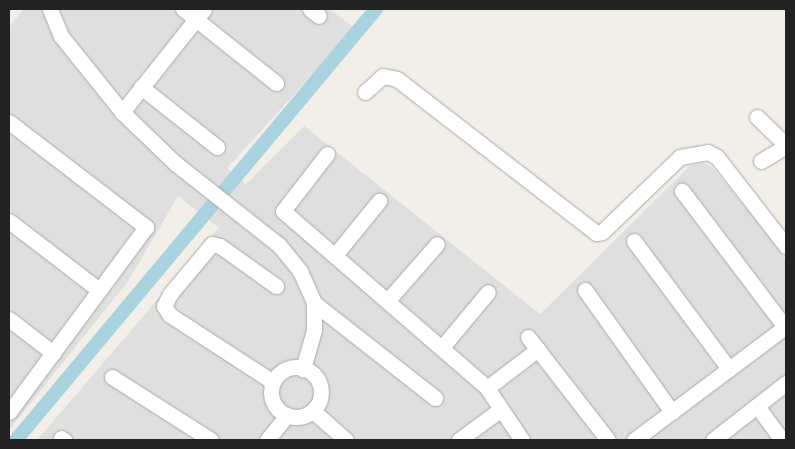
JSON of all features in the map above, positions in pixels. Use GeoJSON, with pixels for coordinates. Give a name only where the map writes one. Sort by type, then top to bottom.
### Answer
{"type":"FeatureCollection","features":[{"type":"Feature","properties":{"kind":"street"},"geometry":{"type":"LineString","coordinates":[[50,9],[61,36],[122,112],[199,182],[279,245],[300,272],[314,303],[314,330],[303,369]]}},
{"type":"Feature","properties":{"kind":"street"},"geometry":{"type":"LineString","coordinates":[[183,9],[200,14],[276,83]]}},
{"type":"Feature","properties":{"kind":"street"},"geometry":{"type":"LineString","coordinates":[[122,112],[200,14]]}},
{"type":"Feature","properties":{"kind":"street"},"geometry":{"type":"LineString","coordinates":[[365,92],[383,76],[397,79],[596,233],[602,232],[680,157],[708,152],[717,157],[786,246]]}},
{"type":"Feature","properties":{"kind":"street"},"geometry":{"type":"LineString","coordinates":[[141,87],[217,147]]}},
{"type":"Feature","properties":{"kind":"street"},"geometry":{"type":"LineString","coordinates":[[757,117],[786,145],[761,161]]}},
{"type":"Feature","properties":{"kind":"street"},"geometry":{"type":"LineString","coordinates":[[9,122],[146,227],[9,412]]}},
{"type":"Feature","properties":{"kind":"street"},"geometry":{"type":"LineString","coordinates":[[327,154],[283,212],[443,346],[487,388],[522,440]]}},
{"type":"Feature","properties":{"kind":"street"},"geometry":{"type":"LineString","coordinates":[[634,440],[784,327],[682,191]]}},
{"type":"Feature","properties":{"kind":"street"},"geometry":{"type":"LineString","coordinates":[[335,255],[379,202]]}},
{"type":"Feature","properties":{"kind":"street"},"geometry":{"type":"LineString","coordinates":[[9,221],[99,290]]}},
{"type":"Feature","properties":{"kind":"street"},"geometry":{"type":"LineString","coordinates":[[634,242],[729,369]]}},
{"type":"Feature","properties":{"kind":"street"},"geometry":{"type":"LineString","coordinates":[[273,382],[170,315],[164,306],[170,294],[212,244],[220,246],[276,286]]}},
{"type":"Feature","properties":{"kind":"street"},"geometry":{"type":"LineString","coordinates":[[388,300],[437,244]]}},
{"type":"Feature","properties":{"kind":"street"},"geometry":{"type":"LineString","coordinates":[[585,290],[672,412]]}},
{"type":"Feature","properties":{"kind":"street"},"geometry":{"type":"LineString","coordinates":[[443,346],[488,292]]}},
{"type":"Feature","properties":{"kind":"street"},"geometry":{"type":"LineString","coordinates":[[314,303],[435,398]]}},
{"type":"Feature","properties":{"kind":"street"},"geometry":{"type":"LineString","coordinates":[[9,319],[52,354]]}},
{"type":"Feature","properties":{"kind":"street"},"geometry":{"type":"LineString","coordinates":[[528,337],[608,440]]}},
{"type":"Feature","properties":{"kind":"street"},"geometry":{"type":"LineString","coordinates":[[487,388],[538,349]]}},
{"type":"Feature","properties":{"kind":"street"},"geometry":{"type":"LineString","coordinates":[[288,369],[303,369],[312,374],[320,386],[320,399],[312,411],[300,417],[287,416],[273,401],[273,382],[288,369]]}},
{"type":"Feature","properties":{"kind":"street"},"geometry":{"type":"LineString","coordinates":[[112,377],[211,440]]}},
{"type":"Feature","properties":{"kind":"street"},"geometry":{"type":"LineString","coordinates":[[713,440],[786,383]]}},
{"type":"Feature","properties":{"kind":"street"},"geometry":{"type":"LineString","coordinates":[[757,406],[782,440]]}},
{"type":"Feature","properties":{"kind":"street"},"geometry":{"type":"LineString","coordinates":[[459,440],[501,409]]}},
{"type":"Feature","properties":{"kind":"street"},"geometry":{"type":"LineString","coordinates":[[312,411],[346,440]]}},
{"type":"Feature","properties":{"kind":"street"},"geometry":{"type":"LineString","coordinates":[[267,440],[287,416]]}},
{"type":"Feature","properties":{"kind":"shaded area"},"geometry":{"type":"Polygon","coordinates":[[[24,9],[329,9],[355,28],[227,168],[246,184],[304,126],[540,314],[690,166],[703,163],[712,167],[771,237],[786,261],[786,440],[37,440],[219,228],[178,196],[129,280],[9,430],[9,27],[24,9]]]}},
{"type":"Feature","properties":{"kind":"waterway"},"geometry":{"type":"LineString","coordinates":[[16,440],[376,9]]}}]}
